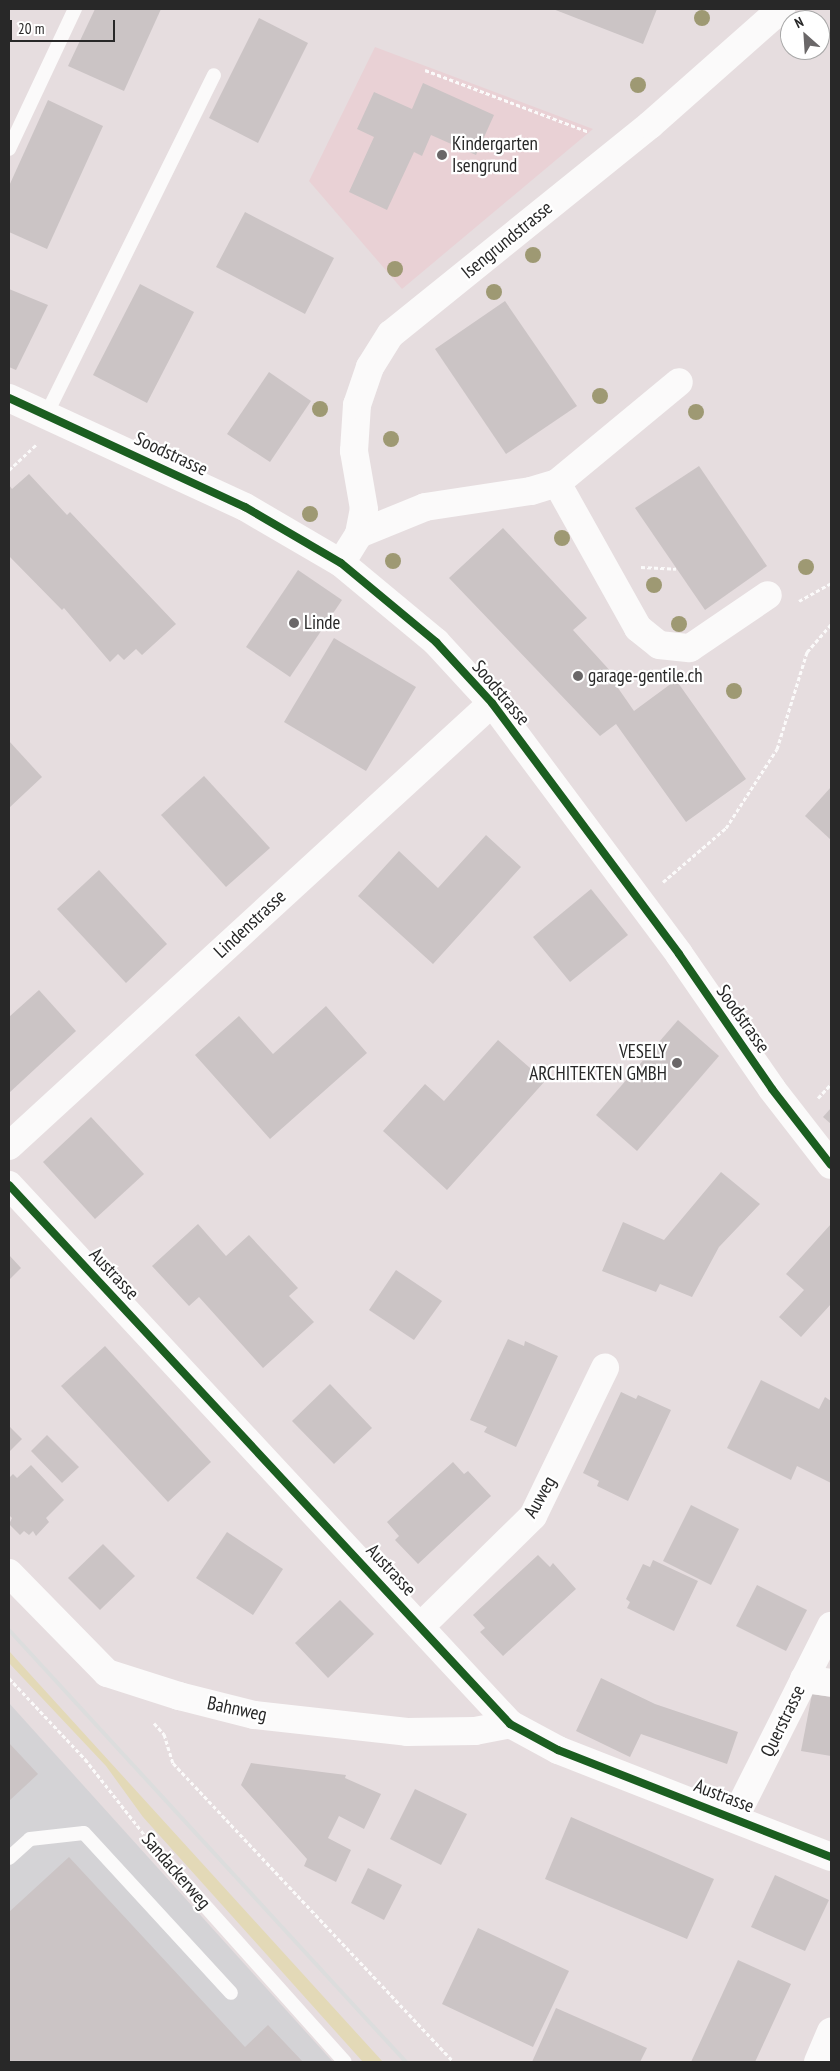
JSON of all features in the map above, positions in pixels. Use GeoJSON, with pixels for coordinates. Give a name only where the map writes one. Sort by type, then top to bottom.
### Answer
{"type":"FeatureCollection","features":[{"type":"Feature","properties":{"kind":"street","name":"Isengrundstrasse"},"geometry":{"type":"LineString","coordinates":[[341,563],[360,534],[364,509],[354,451],[357,405],[370,367],[391,334],[650,126],[781,9]]}},
{"type":"Feature","properties":{"kind":"street"},"geometry":{"type":"LineString","coordinates":[[360,534],[425,507],[531,491],[557,483],[679,382]]}},
{"type":"Feature","properties":{"kind":"street","name":"Soodstrasse"},"geometry":{"type":"LineString","coordinates":[[9,398],[44,427],[245,507],[341,563],[436,642],[492,702],[679,954],[772,1089],[831,1165]]}},
{"type":"Feature","properties":{"kind":"street"},"geometry":{"type":"LineString","coordinates":[[557,483],[638,628],[659,645],[690,648],[768,595]]}},
{"type":"Feature","properties":{"kind":"street","name":"Lindenstrasse"},"geometry":{"type":"LineString","coordinates":[[9,1146],[492,702]]}},
{"type":"Feature","properties":{"kind":"street","name":"Austrasse"},"geometry":{"type":"LineString","coordinates":[[9,1185],[421,1626],[510,1724],[558,1750],[735,1817],[831,1857]]}},
{"type":"Feature","properties":{"kind":"street","name":"Auweg"},"geometry":{"type":"LineString","coordinates":[[421,1626],[533,1516],[605,1368]]}},
{"type":"Feature","properties":{"kind":"street","name":"Bahnweg"},"geometry":{"type":"LineString","coordinates":[[9,1573],[107,1673],[179,1696],[254,1715],[407,1732],[475,1731],[510,1724]]}},
{"type":"Feature","properties":{"kind":"street","name":"Querstrasse"},"geometry":{"type":"LineString","coordinates":[[735,1817],[831,1626]]}},
{"type":"Feature","properties":{"kind":"street"},"geometry":{"type":"LineString","coordinates":[[804,1679],[831,1684]]}},
{"type":"Feature","properties":{"kind":"street"},"geometry":{"type":"LineString","coordinates":[[818,2062],[831,2032]]}},
{"type":"Feature","properties":{"kind":"lane"},"geometry":{"type":"LineString","coordinates":[[9,149],[76,9]]}},
{"type":"Feature","properties":{"kind":"lane"},"geometry":{"type":"LineString","coordinates":[[44,427],[214,75]]}},
{"type":"Feature","properties":{"kind":"lane"},"geometry":{"type":"LineString","coordinates":[[9,1858],[30,1839],[84,1833],[231,1993]]}},
{"type":"Feature","properties":{"kind":"lane","name":"Sandackerweg"},"geometry":{"type":"LineString","coordinates":[[166,1862],[345,2062]]}},
{"type":"Feature","properties":{"kind":"path"},"geometry":{"type":"LineString","coordinates":[[425,70],[592,133]]}},
{"type":"Feature","properties":{"kind":"path"},"geometry":{"type":"LineString","coordinates":[[9,470],[44,427]]}},
{"type":"Feature","properties":{"kind":"path"},"geometry":{"type":"LineString","coordinates":[[661,884],[726,828],[777,749],[807,652],[831,624]]}},
{"type":"Feature","properties":{"kind":"path"},"geometry":{"type":"LineString","coordinates":[[164,1734],[173,1763],[454,2062]]}},
{"type":"Feature","properties":{"kind":"shaded area","name":"Kindergarten Isengrund"},"geometry":{"type":"Polygon","coordinates":[[[375,47],[593,129],[402,289],[309,181],[375,47]]]}},
{"type":"Feature","properties":{"kind":"shaded area"},"geometry":{"type":"Polygon","coordinates":[[[9,1651],[383,2062],[363,2062],[143,1817],[106,1766],[9,1663],[9,1651]]]}},
{"type":"Feature","properties":{"kind":"shaded area"},"geometry":{"type":"Polygon","coordinates":[[[9,1703],[333,2062],[9,2062],[9,1703]]]}},
{"type":"Feature","properties":{"kind":"building"},"geometry":{"type":"Polygon","coordinates":[[[95,9],[161,9],[124,91],[68,66],[95,9]]]}},
{"type":"Feature","properties":{"kind":"building"},"geometry":{"type":"Polygon","coordinates":[[[553,9],[657,9],[643,44],[553,9]]]}},
{"type":"Feature","properties":{"kind":"building"},"geometry":{"type":"Polygon","coordinates":[[[259,18],[308,43],[258,143],[209,118],[259,18]]]}},
{"type":"Feature","properties":{"kind":"building"},"geometry":{"type":"Polygon","coordinates":[[[423,83],[494,115],[476,155],[431,135],[422,156],[414,152],[387,210],[349,192],[374,137],[357,129],[374,92],[412,109],[423,83]]]}},
{"type":"Feature","properties":{"kind":"building"},"geometry":{"type":"Polygon","coordinates":[[[48,100],[103,126],[47,249],[9,232],[9,186],[48,100]]]}},
{"type":"Feature","properties":{"kind":"building"},"geometry":{"type":"Polygon","coordinates":[[[245,212],[334,258],[305,314],[216,267],[245,212]]]}},
{"type":"Feature","properties":{"kind":"building"},"geometry":{"type":"Polygon","coordinates":[[[140,284],[194,312],[147,403],[93,375],[140,284]]]}},
{"type":"Feature","properties":{"kind":"building"},"geometry":{"type":"Polygon","coordinates":[[[9,289],[48,305],[16,370],[9,367],[9,289]]]}},
{"type":"Feature","properties":{"kind":"building"},"geometry":{"type":"Polygon","coordinates":[[[505,301],[577,406],[506,454],[435,349],[505,301]]]}},
{"type":"Feature","properties":{"kind":"building"},"geometry":{"type":"Polygon","coordinates":[[[269,372],[311,401],[270,462],[227,434],[269,372]]]}},
{"type":"Feature","properties":{"kind":"building"},"geometry":{"type":"Polygon","coordinates":[[[699,466],[767,566],[705,610],[635,508],[699,466]]]}},
{"type":"Feature","properties":{"kind":"building"},"geometry":{"type":"Polygon","coordinates":[[[29,474],[67,515],[70,512],[176,624],[142,655],[136,649],[124,660],[118,654],[110,662],[64,608],[62,610],[9,556],[9,485],[12,489],[29,474]]]}},
{"type":"Feature","properties":{"kind":"building"},"geometry":{"type":"Polygon","coordinates":[[[503,528],[587,618],[573,630],[623,685],[618,688],[634,711],[676,680],[746,779],[686,822],[616,724],[600,736],[449,578],[503,528]]]}},
{"type":"Feature","properties":{"kind":"building","name":"Linde"},"geometry":{"type":"Polygon","coordinates":[[[298,570],[342,600],[290,677],[246,647],[298,570]]]}},
{"type":"Feature","properties":{"kind":"building"},"geometry":{"type":"Polygon","coordinates":[[[334,638],[416,687],[366,771],[284,722],[334,638]]]}},
{"type":"Feature","properties":{"kind":"building"},"geometry":{"type":"Polygon","coordinates":[[[9,741],[42,777],[9,808],[9,741]]]}},
{"type":"Feature","properties":{"kind":"building"},"geometry":{"type":"Polygon","coordinates":[[[204,776],[270,848],[226,887],[161,815],[204,776]]]}},
{"type":"Feature","properties":{"kind":"building"},"geometry":{"type":"Polygon","coordinates":[[[831,787],[831,840],[805,816],[831,787]]]}},
{"type":"Feature","properties":{"kind":"building"},"geometry":{"type":"Polygon","coordinates":[[[486,835],[521,867],[433,964],[358,896],[399,851],[438,888],[486,835]]]}},
{"type":"Feature","properties":{"kind":"building"},"geometry":{"type":"Polygon","coordinates":[[[99,870],[167,944],[126,983],[57,909],[99,870]]]}},
{"type":"Feature","properties":{"kind":"building"},"geometry":{"type":"Polygon","coordinates":[[[591,889],[628,935],[570,982],[533,937],[591,889]]]}},
{"type":"Feature","properties":{"kind":"building"},"geometry":{"type":"Polygon","coordinates":[[[39,990],[76,1031],[9,1093],[9,1017],[39,990]]]}},
{"type":"Feature","properties":{"kind":"building"},"geometry":{"type":"Polygon","coordinates":[[[326,1006],[367,1053],[270,1139],[195,1055],[239,1016],[273,1054],[326,1006]]]}},
{"type":"Feature","properties":{"kind":"building"},"geometry":{"type":"Polygon","coordinates":[[[678,1020],[719,1056],[637,1151],[596,1115],[678,1020]]]}},
{"type":"Feature","properties":{"kind":"building"},"geometry":{"type":"Polygon","coordinates":[[[498,1040],[545,1081],[447,1190],[383,1131],[425,1084],[444,1101],[498,1040]]]}},
{"type":"Feature","properties":{"kind":"building"},"geometry":{"type":"Polygon","coordinates":[[[831,1108],[831,1124],[823,1117],[831,1108]]]}},
{"type":"Feature","properties":{"kind":"building"},"geometry":{"type":"Polygon","coordinates":[[[91,1117],[144,1174],[95,1219],[43,1162],[91,1117]]]}},
{"type":"Feature","properties":{"kind":"building"},"geometry":{"type":"Polygon","coordinates":[[[721,1172],[760,1204],[719,1247],[692,1297],[660,1284],[656,1292],[602,1271],[623,1222],[664,1240],[721,1172]]]}},
{"type":"Feature","properties":{"kind":"building"},"geometry":{"type":"Polygon","coordinates":[[[198,1224],[226,1256],[249,1235],[298,1288],[289,1296],[314,1322],[263,1368],[199,1297],[189,1306],[152,1266],[198,1224]]]}},
{"type":"Feature","properties":{"kind":"building"},"geometry":{"type":"Polygon","coordinates":[[[831,1224],[831,1304],[801,1337],[779,1317],[804,1290],[786,1274],[831,1224]]]}},
{"type":"Feature","properties":{"kind":"building"},"geometry":{"type":"Polygon","coordinates":[[[9,1255],[21,1268],[9,1280],[9,1255]]]}},
{"type":"Feature","properties":{"kind":"building"},"geometry":{"type":"Polygon","coordinates":[[[396,1270],[442,1301],[414,1340],[369,1310],[396,1270]]]}},
{"type":"Feature","properties":{"kind":"building"},"geometry":{"type":"Polygon","coordinates":[[[508,1339],[524,1346],[525,1341],[558,1356],[516,1447],[484,1432],[487,1427],[470,1420],[508,1339]]]}},
{"type":"Feature","properties":{"kind":"building"},"geometry":{"type":"Polygon","coordinates":[[[105,1346],[211,1462],[168,1502],[61,1386],[105,1346]]]}},
{"type":"Feature","properties":{"kind":"building"},"geometry":{"type":"Polygon","coordinates":[[[761,1380],[819,1409],[825,1397],[831,1401],[831,1483],[797,1466],[791,1480],[727,1448],[761,1380]]]}},
{"type":"Feature","properties":{"kind":"building"},"geometry":{"type":"Polygon","coordinates":[[[330,1384],[372,1428],[334,1464],[292,1421],[330,1384]]]}},
{"type":"Feature","properties":{"kind":"building"},"geometry":{"type":"Polygon","coordinates":[[[621,1392],[636,1399],[638,1395],[671,1410],[628,1501],[597,1486],[599,1481],[583,1473],[621,1392]]]}},
{"type":"Feature","properties":{"kind":"building"},"geometry":{"type":"Polygon","coordinates":[[[9,1426],[22,1439],[9,1452],[9,1426]]]}},
{"type":"Feature","properties":{"kind":"building"},"geometry":{"type":"Polygon","coordinates":[[[47,1435],[79,1467],[62,1483],[31,1451],[47,1435]]]}},
{"type":"Feature","properties":{"kind":"building"},"geometry":{"type":"Polygon","coordinates":[[[453,1462],[464,1474],[468,1471],[491,1496],[418,1564],[395,1540],[399,1536],[387,1522],[453,1462]]]}},
{"type":"Feature","properties":{"kind":"building"},"geometry":{"type":"Polygon","coordinates":[[[31,1465],[64,1500],[46,1518],[49,1522],[36,1536],[33,1531],[29,1535],[24,1531],[20,1535],[9,1524],[12,1518],[9,1515],[9,1478],[13,1474],[17,1478],[31,1465]]]}},
{"type":"Feature","properties":{"kind":"building"},"geometry":{"type":"Polygon","coordinates":[[[691,1505],[739,1529],[711,1585],[663,1561],[691,1505]]]}},
{"type":"Feature","properties":{"kind":"building"},"geometry":{"type":"Polygon","coordinates":[[[227,1532],[283,1569],[253,1615],[196,1578],[227,1532]]]}},
{"type":"Feature","properties":{"kind":"building"},"geometry":{"type":"Polygon","coordinates":[[[103,1544],[135,1576],[100,1610],[68,1578],[103,1544]]]}},
{"type":"Feature","properties":{"kind":"building"},"geometry":{"type":"Polygon","coordinates":[[[538,1555],[550,1567],[553,1563],[576,1589],[503,1656],[480,1632],[485,1628],[473,1615],[538,1555]]]}},
{"type":"Feature","properties":{"kind":"building"},"geometry":{"type":"Polygon","coordinates":[[[653,1560],[698,1581],[674,1631],[627,1608],[630,1602],[626,1599],[643,1564],[650,1567],[653,1560]]]}},
{"type":"Feature","properties":{"kind":"building"},"geometry":{"type":"Polygon","coordinates":[[[757,1585],[807,1610],[786,1651],[736,1626],[757,1585]]]}},
{"type":"Feature","properties":{"kind":"building"},"geometry":{"type":"Polygon","coordinates":[[[340,1600],[374,1634],[328,1678],[295,1643],[340,1600]]]}},
{"type":"Feature","properties":{"kind":"building"},"geometry":{"type":"Polygon","coordinates":[[[601,1678],[655,1704],[738,1732],[727,1764],[641,1734],[630,1757],[576,1731],[601,1678]]]}},
{"type":"Feature","properties":{"kind":"building"},"geometry":{"type":"Polygon","coordinates":[[[812,1694],[831,1697],[831,1756],[801,1751],[812,1694]]]}},
{"type":"Feature","properties":{"kind":"building"},"geometry":{"type":"Polygon","coordinates":[[[9,1743],[38,1774],[9,1801],[9,1743]]]}},
{"type":"Feature","properties":{"kind":"building"},"geometry":{"type":"Polygon","coordinates":[[[251,1763],[346,1775],[345,1778],[381,1794],[364,1829],[339,1816],[328,1838],[351,1850],[336,1882],[304,1866],[307,1859],[241,1785],[251,1763]]]}},
{"type":"Feature","properties":{"kind":"building"},"geometry":{"type":"Polygon","coordinates":[[[415,1789],[467,1814],[441,1865],[390,1839],[415,1789]]]}},
{"type":"Feature","properties":{"kind":"building"},"geometry":{"type":"Polygon","coordinates":[[[571,1817],[714,1879],[687,1939],[545,1879],[571,1817]]]}},
{"type":"Feature","properties":{"kind":"building"},"geometry":{"type":"Polygon","coordinates":[[[69,1857],[245,2047],[268,2025],[303,2062],[9,2062],[9,1912],[69,1857]]]}},
{"type":"Feature","properties":{"kind":"building"},"geometry":{"type":"Polygon","coordinates":[[[368,1868],[402,1885],[384,1920],[351,1903],[368,1868]]]}},
{"type":"Feature","properties":{"kind":"building"},"geometry":{"type":"Polygon","coordinates":[[[775,1875],[829,1900],[805,1951],[751,1927],[775,1875]]]}},
{"type":"Feature","properties":{"kind":"building"},"geometry":{"type":"Polygon","coordinates":[[[478,1928],[569,1971],[533,2047],[442,2004],[478,1928]]]}},
{"type":"Feature","properties":{"kind":"building"},"geometry":{"type":"Polygon","coordinates":[[[738,1960],[791,1984],[755,2062],[691,2062],[738,1960]]]}},
{"type":"Feature","properties":{"kind":"building"},"geometry":{"type":"Polygon","coordinates":[[[556,2008],[647,2048],[640,2062],[532,2062],[556,2008]]]}},
{"type":"Feature","properties":{"kind":"railway"},"geometry":{"type":"LineString","coordinates":[[9,1630],[406,2062]]}},
{"type":"Feature","properties":{"kind":"cycle path"},"geometry":{"type":"LineString","coordinates":[[9,398],[245,507],[341,563],[436,642],[492,703],[679,954],[772,1089],[831,1165]]}},
{"type":"Feature","properties":{"kind":"cycle path"},"geometry":{"type":"LineString","coordinates":[[9,1185],[510,1724],[558,1750],[831,1857]]}},
{"type":"Feature","properties":{"kind":"place","name":"Kindergarten Isengrund"},"geometry":{"type":"Point","coordinates":[442,155]}},
{"type":"Feature","properties":{"kind":"place","name":"Linde"},"geometry":{"type":"Point","coordinates":[294,623]}},
{"type":"Feature","properties":{"kind":"place","name":"garage-gentile.ch"},"geometry":{"type":"Point","coordinates":[578,676]}},
{"type":"Feature","properties":{"kind":"place","name":"VESELY ARCHITEKTEN GMBH"},"geometry":{"type":"Point","coordinates":[677,1063]}}]}
